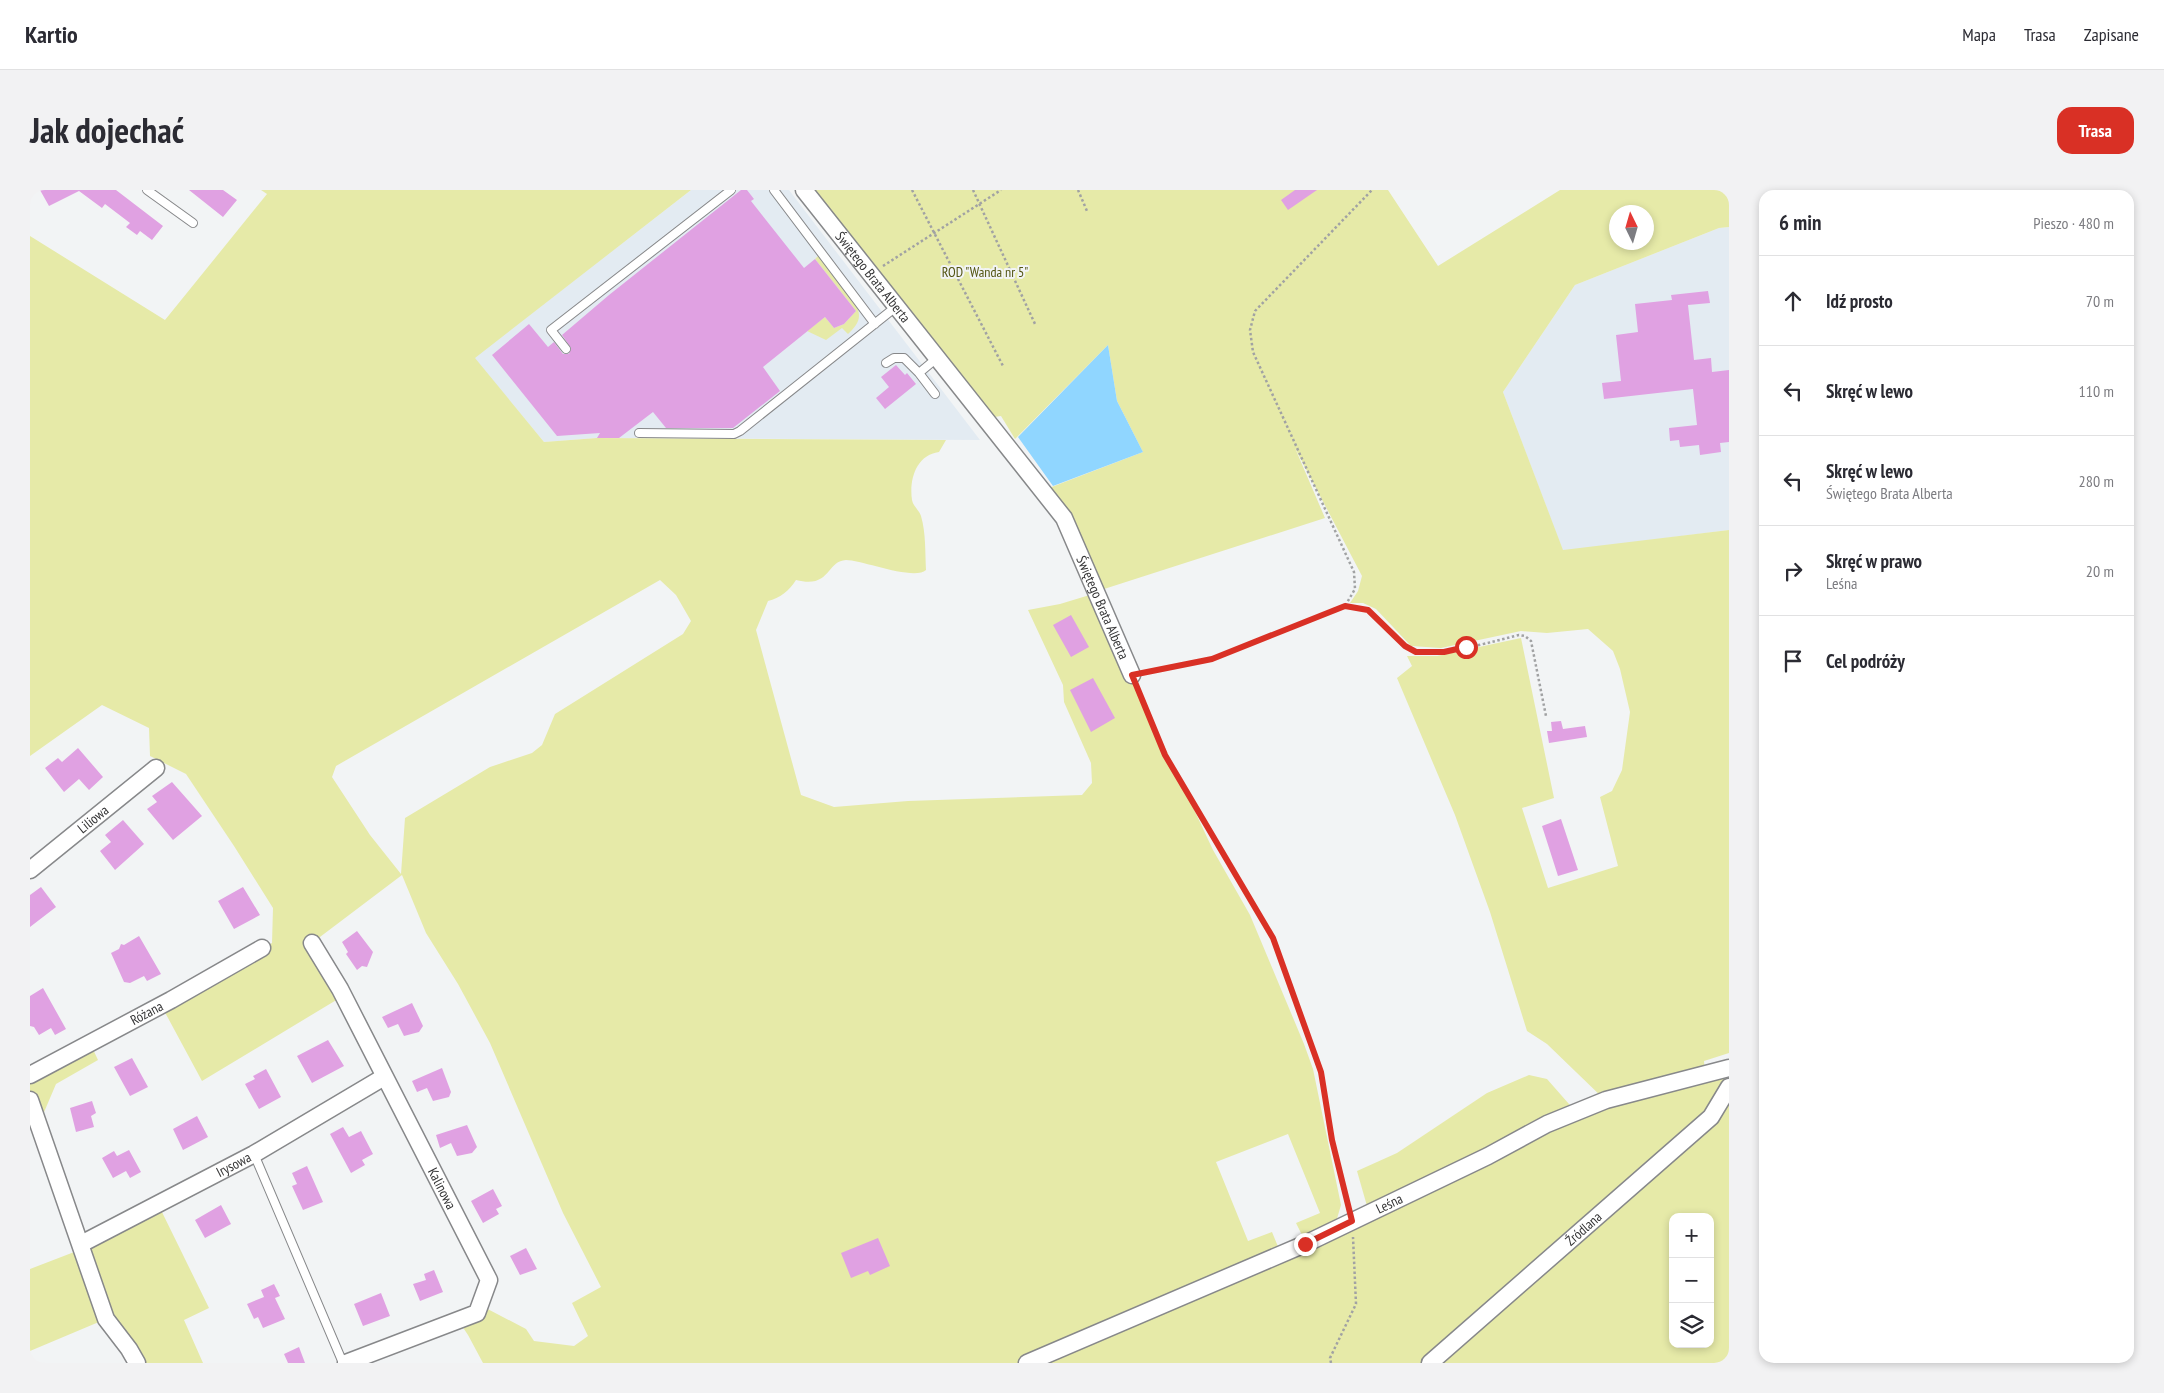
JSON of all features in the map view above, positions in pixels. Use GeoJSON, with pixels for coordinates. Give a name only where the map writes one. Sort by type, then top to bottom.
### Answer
{"type":"FeatureCollection","features":[{"type":"Feature","properties":{"kind":"street","name":"Świętego Brata Alberta"},"geometry":{"type":"LineString","coordinates":[[804,190],[1064,518],[1132,675]]}},
{"type":"Feature","properties":{"kind":"street","name":"Liliowa"},"geometry":{"type":"LineString","coordinates":[[30,870],[156,768]]}},
{"type":"Feature","properties":{"kind":"street","name":"Kalinowa"},"geometry":{"type":"LineString","coordinates":[[312,943],[340,989],[489,1280],[477,1313],[346,1363]]}},
{"type":"Feature","properties":{"kind":"street","name":"Różana"},"geometry":{"type":"LineString","coordinates":[[32,1069],[171,1000],[262,948]]}},
{"type":"Feature","properties":{"kind":"street","name":"Leśna"},"geometry":{"type":"LineString","coordinates":[[1027,1363],[1305,1244],[1488,1156],[1547,1124],[1606,1100],[1729,1068]]}},
{"type":"Feature","properties":{"kind":"street","name":"Irysowa"},"geometry":{"type":"LineString","coordinates":[[81,1244],[254,1154],[384,1078]]}},
{"type":"Feature","properties":{"kind":"street","name":"Źródlana"},"geometry":{"type":"LineString","coordinates":[[1430,1363],[1711,1117],[1729,1087]]}},
{"type":"Feature","properties":{"kind":"street"},"geometry":{"type":"LineString","coordinates":[[30,1100],[106,1319],[137,1363]]}},
{"type":"Feature","properties":{"kind":"lane"},"geometry":{"type":"LineString","coordinates":[[147,190],[193,223]]}},
{"type":"Feature","properties":{"kind":"lane"},"geometry":{"type":"LineString","coordinates":[[566,349],[551,330],[731,190]]}},
{"type":"Feature","properties":{"kind":"lane"},"geometry":{"type":"LineString","coordinates":[[774,190],[875,324]]}},
{"type":"Feature","properties":{"kind":"lane"},"geometry":{"type":"LineString","coordinates":[[639,432],[734,434],[740,432],[897,306]]}},
{"type":"Feature","properties":{"kind":"lane"},"geometry":{"type":"LineString","coordinates":[[886,363],[897,357],[904,358],[919,373],[935,394]]}},
{"type":"Feature","properties":{"kind":"lane"},"geometry":{"type":"LineString","coordinates":[[919,373],[937,358]]}},
{"type":"Feature","properties":{"kind":"lane"},"geometry":{"type":"LineString","coordinates":[[254,1154],[343,1363]]}},
{"type":"Feature","properties":{"kind":"path"},"geometry":{"type":"LineString","coordinates":[[912,190],[1003,366]]}},
{"type":"Feature","properties":{"kind":"path"},"geometry":{"type":"LineString","coordinates":[[972,190],[1035,324]]}},
{"type":"Feature","properties":{"kind":"path"},"geometry":{"type":"LineString","coordinates":[[871,273],[1001,190]]}},
{"type":"Feature","properties":{"kind":"path"},"geometry":{"type":"LineString","coordinates":[[1078,190],[1087,210]]}},
{"type":"Feature","properties":{"kind":"path"},"geometry":{"type":"LineString","coordinates":[[1345,606],[1355,589],[1354,572],[1253,352],[1250,330],[1255,311],[1372,190]]}},
{"type":"Feature","properties":{"kind":"path"},"geometry":{"type":"LineString","coordinates":[[1132,675],[1212,659],[1345,606],[1368,610],[1405,646],[1416,652],[1444,652],[1519,635],[1525,636],[1531,641],[1546,716]]}},
{"type":"Feature","properties":{"kind":"path","name":"Świętego Brata Alberta"},"geometry":{"type":"LineString","coordinates":[[1132,675],[1165,755],[1273,938],[1321,1072],[1332,1140],[1352,1221],[1356,1304],[1330,1358],[1331,1363]]}},
{"type":"Feature","properties":{"kind":"shaded area"},"geometry":{"type":"Polygon","coordinates":[[[691,190],[789,190],[980,440],[597,438],[544,442],[474,358],[691,190]]]}},
{"type":"Feature","properties":{"kind":"shaded area"},"geometry":{"type":"Polygon","coordinates":[[[1729,227],[1729,530],[1563,551],[1503,392],[1575,285],[1719,228],[1729,227]]]}},
{"type":"Feature","properties":{"kind":"green space","name":"ROD \"Wanda nr 5\""},"geometry":{"type":"Polygon","coordinates":[[[261,190],[691,190],[475,358],[544,442],[597,438],[946,440],[939,452],[931,454],[920,463],[913,477],[912,500],[921,516],[924,529],[926,570],[920,573],[900,572],[854,561],[846,560],[840,562],[822,578],[807,582],[796,580],[784,594],[768,601],[756,630],[801,795],[834,807],[908,801],[1082,795],[1092,783],[1091,763],[1064,702],[1063,685],[1028,610],[1060,604],[1093,594],[1213,850],[1250,915],[1313,1069],[1341,1205],[1336,1222],[1303,1237],[1296,1223],[1320,1213],[1288,1134],[1216,1162],[1248,1241],[1272,1232],[1281,1254],[1369,1213],[1357,1171],[1397,1153],[1487,1093],[1529,1075],[1547,1079],[1576,1112],[1605,1100],[1547,1044],[1527,1031],[1490,912],[1455,815],[1397,678],[1412,666],[1407,656],[1437,656],[1521,638],[1554,798],[1522,808],[1548,888],[1618,866],[1600,797],[1612,791],[1622,770],[1630,712],[1620,669],[1613,651],[1588,629],[1547,633],[1521,631],[1441,648],[1411,646],[1376,609],[1363,603],[1350,603],[1358,591],[1362,576],[1295,448],[1325,518],[1101,590],[1049,488],[1143,452],[1117,401],[1108,345],[1015,439],[1001,416],[994,417],[813,190],[1388,190],[1438,266],[1560,190],[1729,190],[1729,227],[1719,228],[1575,285],[1503,392],[1563,550],[1729,530],[1729,1053],[1704,1061],[1705,1074],[1728,1068],[1726,1090],[1729,1087],[1729,1363],[483,1363],[458,1320],[480,1305],[526,1329],[534,1341],[574,1346],[588,1336],[572,1303],[601,1287],[563,1213],[490,1043],[458,984],[426,933],[402,875],[312,943],[343,996],[202,1081],[161,1005],[272,943],[273,908],[186,774],[150,756],[149,728],[102,705],[30,756],[30,236],[165,320],[267,194],[261,190]],[[660,580],[336,766],[332,777],[370,835],[401,874],[405,818],[490,767],[532,753],[542,745],[555,714],[683,634],[691,621],[676,595],[660,580]]]}},
{"type":"Feature","properties":{"kind":"green space"},"geometry":{"type":"Polygon","coordinates":[[[818,256],[857,307],[859,315],[856,325],[848,334],[842,328],[826,340],[807,331],[825,317],[834,328],[844,324],[856,311],[815,259],[818,256]]]}},
{"type":"Feature","properties":{"kind":"green space"},"geometry":{"type":"Polygon","coordinates":[[[90,1043],[98,1060],[56,1084],[39,1124],[30,1124],[30,1075],[90,1043]]]}},
{"type":"Feature","properties":{"kind":"green space"},"geometry":{"type":"Polygon","coordinates":[[[158,1204],[209,1308],[184,1320],[203,1363],[137,1363],[106,1319],[30,1351],[30,1269],[82,1249],[158,1204]]]}},
{"type":"Feature","properties":{"kind":"water"},"geometry":{"type":"Polygon","coordinates":[[[1108,345],[1117,401],[1143,452],[1053,486],[1018,437],[1108,345]]]}},
{"type":"Feature","properties":{"kind":"building"},"geometry":{"type":"Polygon","coordinates":[[[40,190],[116,190],[163,226],[152,240],[140,231],[137,235],[126,227],[130,223],[105,204],[102,208],[79,191],[49,206],[40,190]]]}},
{"type":"Feature","properties":{"kind":"building"},"geometry":{"type":"Polygon","coordinates":[[[189,190],[223,190],[237,200],[223,217],[189,190]]]}},
{"type":"Feature","properties":{"kind":"building"},"geometry":{"type":"Polygon","coordinates":[[[741,190],[747,190],[754,199],[751,201],[804,268],[815,259],[856,311],[844,324],[834,328],[825,317],[763,367],[780,391],[733,428],[666,428],[653,412],[619,438],[597,438],[600,433],[557,436],[492,355],[529,324],[548,347],[554,342],[563,354],[569,354],[571,348],[562,335],[741,190]]]}},
{"type":"Feature","properties":{"kind":"building"},"geometry":{"type":"Polygon","coordinates":[[[1295,190],[1317,190],[1288,210],[1281,200],[1295,190]]]}},
{"type":"Feature","properties":{"kind":"building"},"geometry":{"type":"Polygon","coordinates":[[[1708,291],[1710,303],[1688,305],[1694,360],[1711,358],[1712,372],[1729,370],[1729,442],[1720,443],[1721,452],[1700,455],[1699,445],[1680,447],[1679,440],[1670,441],[1669,428],[1697,425],[1693,389],[1604,399],[1602,383],[1621,381],[1616,335],[1638,332],[1635,304],[1672,300],[1671,295],[1708,291]]]}},
{"type":"Feature","properties":{"kind":"building"},"geometry":{"type":"Polygon","coordinates":[[[896,365],[905,375],[907,373],[916,384],[885,409],[876,398],[889,387],[881,377],[896,365]]]}},
{"type":"Feature","properties":{"kind":"building"},"geometry":{"type":"Polygon","coordinates":[[[1071,615],[1089,647],[1071,657],[1053,625],[1071,615]]]}},
{"type":"Feature","properties":{"kind":"building"},"geometry":{"type":"Polygon","coordinates":[[[1093,678],[1115,718],[1091,732],[1070,690],[1093,678]]]}},
{"type":"Feature","properties":{"kind":"building"},"geometry":{"type":"Polygon","coordinates":[[[1561,721],[1563,729],[1585,726],[1587,737],[1549,743],[1547,731],[1552,731],[1551,722],[1561,721]]]}},
{"type":"Feature","properties":{"kind":"building"},"geometry":{"type":"Polygon","coordinates":[[[78,748],[103,777],[89,790],[79,779],[64,792],[45,768],[58,758],[62,762],[78,748]]]}},
{"type":"Feature","properties":{"kind":"building"},"geometry":{"type":"Polygon","coordinates":[[[172,782],[202,816],[173,840],[147,809],[157,802],[152,796],[172,782]]]}},
{"type":"Feature","properties":{"kind":"building"},"geometry":{"type":"Polygon","coordinates":[[[1561,819],[1578,870],[1558,876],[1542,826],[1561,819]]]}},
{"type":"Feature","properties":{"kind":"building"},"geometry":{"type":"Polygon","coordinates":[[[123,820],[144,844],[115,870],[100,851],[111,842],[105,835],[123,820]]]}},
{"type":"Feature","properties":{"kind":"building"},"geometry":{"type":"Polygon","coordinates":[[[41,887],[56,907],[30,927],[30,895],[41,887]]]}},
{"type":"Feature","properties":{"kind":"building"},"geometry":{"type":"Polygon","coordinates":[[[243,887],[260,915],[234,929],[218,901],[243,887]]]}},
{"type":"Feature","properties":{"kind":"building"},"geometry":{"type":"Polygon","coordinates":[[[357,931],[373,952],[367,967],[362,966],[357,970],[346,954],[348,952],[342,942],[357,931]]]}},
{"type":"Feature","properties":{"kind":"building"},"geometry":{"type":"Polygon","coordinates":[[[139,936],[161,974],[147,981],[144,976],[130,983],[124,982],[111,953],[119,949],[121,944],[124,945],[139,936]]]}},
{"type":"Feature","properties":{"kind":"building"},"geometry":{"type":"Polygon","coordinates":[[[43,988],[66,1029],[55,1035],[51,1028],[39,1035],[34,1027],[30,1026],[30,996],[43,988]]]}},
{"type":"Feature","properties":{"kind":"building"},"geometry":{"type":"Polygon","coordinates":[[[412,1003],[423,1026],[419,1032],[404,1036],[398,1024],[388,1028],[382,1017],[412,1003]]]}},
{"type":"Feature","properties":{"kind":"building"},"geometry":{"type":"Polygon","coordinates":[[[328,1040],[344,1066],[312,1083],[297,1056],[328,1040]]]}},
{"type":"Feature","properties":{"kind":"building"},"geometry":{"type":"Polygon","coordinates":[[[132,1058],[148,1087],[130,1096],[114,1067],[132,1058]]]}},
{"type":"Feature","properties":{"kind":"building"},"geometry":{"type":"Polygon","coordinates":[[[442,1068],[451,1092],[449,1097],[433,1101],[427,1088],[417,1092],[412,1081],[442,1068]]]}},
{"type":"Feature","properties":{"kind":"building"},"geometry":{"type":"Polygon","coordinates":[[[266,1069],[281,1097],[259,1109],[245,1084],[255,1079],[253,1076],[266,1069]]]}},
{"type":"Feature","properties":{"kind":"building"},"geometry":{"type":"Polygon","coordinates":[[[92,1101],[96,1113],[91,1116],[94,1127],[76,1132],[70,1108],[92,1101]]]}},
{"type":"Feature","properties":{"kind":"building"},"geometry":{"type":"Polygon","coordinates":[[[197,1116],[208,1137],[183,1150],[173,1129],[197,1116]]]}},
{"type":"Feature","properties":{"kind":"building"},"geometry":{"type":"Polygon","coordinates":[[[467,1125],[477,1147],[472,1153],[457,1156],[451,1143],[440,1148],[436,1135],[467,1125]]]}},
{"type":"Feature","properties":{"kind":"building"},"geometry":{"type":"Polygon","coordinates":[[[343,1127],[349,1137],[361,1131],[373,1154],[362,1160],[365,1165],[351,1173],[330,1134],[343,1127]]]}},
{"type":"Feature","properties":{"kind":"building"},"geometry":{"type":"Polygon","coordinates":[[[129,1150],[141,1172],[130,1178],[126,1171],[113,1178],[102,1158],[114,1151],[117,1156],[129,1150]]]}},
{"type":"Feature","properties":{"kind":"building"},"geometry":{"type":"Polygon","coordinates":[[[307,1166],[323,1202],[303,1210],[292,1186],[297,1184],[292,1173],[307,1166]]]}},
{"type":"Feature","properties":{"kind":"building"},"geometry":{"type":"Polygon","coordinates":[[[493,1189],[502,1206],[496,1209],[499,1214],[483,1223],[471,1201],[493,1189]]]}},
{"type":"Feature","properties":{"kind":"building"},"geometry":{"type":"Polygon","coordinates":[[[221,1205],[231,1224],[205,1238],[195,1220],[221,1205]]]}},
{"type":"Feature","properties":{"kind":"building"},"geometry":{"type":"Polygon","coordinates":[[[878,1238],[890,1266],[870,1275],[868,1271],[851,1278],[841,1253],[878,1238]]]}},
{"type":"Feature","properties":{"kind":"building"},"geometry":{"type":"Polygon","coordinates":[[[526,1248],[537,1269],[520,1275],[510,1256],[526,1248]]]}},
{"type":"Feature","properties":{"kind":"building"},"geometry":{"type":"Polygon","coordinates":[[[434,1270],[443,1292],[420,1301],[413,1284],[426,1280],[424,1274],[434,1270]]]}},
{"type":"Feature","properties":{"kind":"building"},"geometry":{"type":"Polygon","coordinates":[[[274,1284],[280,1296],[275,1298],[285,1319],[263,1328],[258,1317],[254,1319],[247,1304],[264,1297],[261,1290],[274,1284]]]}},
{"type":"Feature","properties":{"kind":"building"},"geometry":{"type":"Polygon","coordinates":[[[381,1293],[390,1316],[363,1326],[354,1304],[381,1293]]]}},
{"type":"Feature","properties":{"kind":"building"},"geometry":{"type":"Polygon","coordinates":[[[299,1347],[305,1363],[288,1363],[284,1354],[299,1347]]]}},
{"type":"Feature","properties":{"kind":"route"},"geometry":{"type":"LineString","coordinates":[[1305,1244],[1352,1221],[1332,1140],[1321,1072],[1273,938],[1165,755],[1132,675],[1212,659],[1345,606],[1368,610],[1410,650],[1428,653],[1444,652],[1466,647]]}}]}
